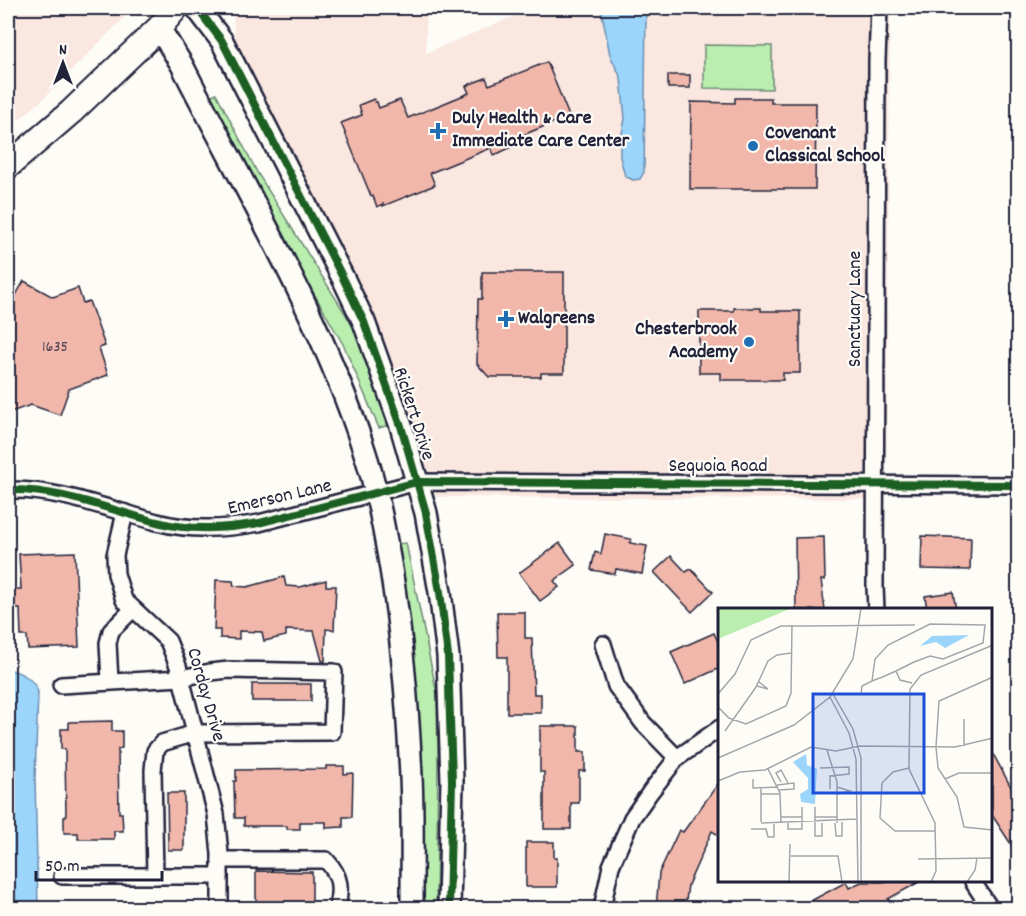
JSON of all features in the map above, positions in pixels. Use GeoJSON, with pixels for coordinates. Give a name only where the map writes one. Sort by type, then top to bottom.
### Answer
{"type":"FeatureCollection","features":[{"type":"Feature","properties":{"kind":"main road"},"geometry":{"type":"LineString","coordinates":[[8,166],[71,112],[159,28],[176,8]]}},
{"type":"Feature","properties":{"kind":"street","name":"Rickert Drive"},"geometry":{"type":"LineString","coordinates":[[197,8],[222,41],[364,322],[401,426],[417,482],[430,531],[448,656],[452,780],[449,909]]}},
{"type":"Feature","properties":{"kind":"street","name":"Sanctuary Lane"},"geometry":{"type":"LineString","coordinates":[[876,608],[879,8]]}},
{"type":"Feature","properties":{"kind":"street"},"geometry":{"type":"LineString","coordinates":[[159,28],[182,65],[305,302],[364,450],[376,492],[395,596],[406,692],[411,777],[412,909]]}},
{"type":"Feature","properties":{"kind":"street","name":"Sequoia Road"},"geometry":{"type":"LineString","coordinates":[[417,482],[1018,485]]}},
{"type":"Feature","properties":{"kind":"street","name":"Emerson Lane"},"geometry":{"type":"LineString","coordinates":[[8,490],[34,490],[158,523],[212,528],[259,523],[417,482]]}},
{"type":"Feature","properties":{"kind":"street","name":"Corday Drive"},"geometry":{"type":"LineString","coordinates":[[124,513],[115,555],[116,574],[124,600],[168,641],[178,666],[216,814],[220,909]]}},
{"type":"Feature","properties":{"kind":"street"},"geometry":{"type":"LineString","coordinates":[[110,681],[108,643],[111,631],[133,609]]}},
{"type":"Feature","properties":{"kind":"street"},"geometry":{"type":"LineString","coordinates":[[603,644],[616,687],[644,723],[677,758]]}},
{"type":"Feature","properties":{"kind":"street"},"geometry":{"type":"LineString","coordinates":[[61,685],[181,678],[229,670],[334,672],[332,732],[195,733],[162,743],[155,751],[153,770],[155,876]]}},
{"type":"Feature","properties":{"kind":"street"},"geometry":{"type":"LineString","coordinates":[[602,909],[611,866],[633,818],[677,758],[718,729]]}},
{"type":"Feature","properties":{"kind":"street"},"geometry":{"type":"LineString","coordinates":[[62,876],[155,876],[220,868],[326,860],[335,870],[340,890],[338,909]]}},
{"type":"Feature","properties":{"kind":"street"},"geometry":{"type":"LineString","coordinates":[[974,883],[986,907]]}},
{"type":"Feature","properties":{"kind":"shaded area"},"geometry":{"type":"Polygon","coordinates":[[[8,8],[134,8],[39,103],[8,128],[8,8]]]}},
{"type":"Feature","properties":{"kind":"shaded area"},"geometry":{"type":"Polygon","coordinates":[[[232,8],[426,8],[426,53],[534,8],[890,8],[886,499],[436,497],[393,376],[236,47],[232,8]]]}},
{"type":"Feature","properties":{"kind":"green space"},"geometry":{"type":"Polygon","coordinates":[[[704,45],[772,46],[772,89],[704,88],[704,45]]]}},
{"type":"Feature","properties":{"kind":"green space"},"geometry":{"type":"Polygon","coordinates":[[[216,93],[258,174],[353,326],[389,425],[379,428],[344,346],[281,236],[210,96],[216,93]]]}},
{"type":"Feature","properties":{"kind":"green space"},"geometry":{"type":"Polygon","coordinates":[[[406,543],[437,694],[436,908],[421,908],[397,544],[406,543]]]}},
{"type":"Feature","properties":{"kind":"water"},"geometry":{"type":"Polygon","coordinates":[[[601,8],[646,8],[644,172],[640,179],[633,180],[625,176],[620,157],[620,143],[625,119],[621,78],[610,55],[601,8]]]}},
{"type":"Feature","properties":{"kind":"water"},"geometry":{"type":"Polygon","coordinates":[[[8,669],[26,677],[38,692],[35,778],[38,908],[8,908],[8,669]]]}},
{"type":"Feature","properties":{"kind":"building","name":"Duly Health & Care Immediate Care Center"},"geometry":{"type":"Polygon","coordinates":[[[547,62],[569,116],[511,140],[514,146],[499,153],[494,155],[491,148],[430,173],[435,185],[377,207],[341,123],[362,115],[359,105],[374,99],[379,108],[400,100],[408,118],[469,93],[466,86],[470,84],[486,78],[489,85],[547,62]]]}},
{"type":"Feature","properties":{"kind":"building"},"geometry":{"type":"Polygon","coordinates":[[[668,75],[690,75],[690,88],[668,88],[668,75]]]}},
{"type":"Feature","properties":{"kind":"building","name":"Covenant Classical School"},"geometry":{"type":"Polygon","coordinates":[[[735,98],[771,98],[771,103],[816,103],[815,189],[690,189],[691,102],[735,103],[735,98]]]}},
{"type":"Feature","properties":{"kind":"building","name":"Walgreens"},"geometry":{"type":"Polygon","coordinates":[[[482,272],[564,272],[564,373],[541,373],[541,377],[489,377],[477,364],[478,299],[482,299],[482,272]]]}},
{"type":"Feature","properties":{"kind":"building"},"geometry":{"type":"Polygon","coordinates":[[[24,281],[53,297],[78,288],[83,303],[89,301],[105,346],[99,348],[108,375],[69,389],[60,415],[31,405],[8,413],[8,309],[24,281]]]}},
{"type":"Feature","properties":{"kind":"building","name":"Chesterbrook Academy"},"geometry":{"type":"Polygon","coordinates":[[[734,308],[800,311],[800,373],[783,373],[783,380],[721,380],[721,373],[699,373],[699,311],[734,311],[734,308]]]}},
{"type":"Feature","properties":{"kind":"building"},"geometry":{"type":"Polygon","coordinates":[[[605,534],[631,539],[630,543],[647,546],[642,574],[616,569],[615,574],[591,570],[595,552],[601,554],[605,534]]]}},
{"type":"Feature","properties":{"kind":"building"},"geometry":{"type":"Polygon","coordinates":[[[922,536],[971,538],[970,570],[921,569],[922,536]]]}},
{"type":"Feature","properties":{"kind":"building"},"geometry":{"type":"Polygon","coordinates":[[[824,537],[825,580],[821,580],[825,608],[796,608],[795,538],[824,537]]]}},
{"type":"Feature","properties":{"kind":"building"},"geometry":{"type":"Polygon","coordinates":[[[560,543],[576,565],[554,581],[559,587],[540,601],[519,573],[560,543]]]}},
{"type":"Feature","properties":{"kind":"building"},"geometry":{"type":"Polygon","coordinates":[[[75,552],[79,647],[28,649],[27,636],[21,636],[20,609],[12,609],[12,589],[21,589],[19,554],[75,552]]]}},
{"type":"Feature","properties":{"kind":"building"},"geometry":{"type":"Polygon","coordinates":[[[671,556],[686,572],[691,569],[713,592],[692,612],[654,572],[671,556]]]}},
{"type":"Feature","properties":{"kind":"building"},"geometry":{"type":"Polygon","coordinates":[[[284,577],[286,586],[300,587],[326,580],[326,586],[336,586],[334,630],[326,629],[325,661],[322,661],[314,631],[286,630],[286,636],[264,641],[262,632],[239,631],[239,639],[220,638],[220,630],[214,630],[216,580],[233,581],[234,586],[247,587],[284,577]]]}},
{"type":"Feature","properties":{"kind":"building"},"geometry":{"type":"Polygon","coordinates":[[[953,592],[956,608],[927,608],[925,596],[953,592]]]}},
{"type":"Feature","properties":{"kind":"building"},"geometry":{"type":"Polygon","coordinates":[[[497,612],[525,612],[525,638],[532,638],[534,694],[541,694],[541,713],[507,713],[507,657],[498,657],[497,612]]]}},
{"type":"Feature","properties":{"kind":"building"},"geometry":{"type":"Polygon","coordinates":[[[714,633],[718,642],[718,669],[685,684],[671,652],[714,633]]]}},
{"type":"Feature","properties":{"kind":"building"},"geometry":{"type":"Polygon","coordinates":[[[252,684],[311,684],[311,701],[252,701],[252,684]]]}},
{"type":"Feature","properties":{"kind":"building"},"geometry":{"type":"Polygon","coordinates":[[[112,721],[112,731],[122,731],[122,748],[118,749],[119,813],[122,813],[123,831],[114,831],[114,839],[78,839],[78,833],[64,833],[64,817],[66,817],[65,749],[61,749],[61,729],[69,729],[69,722],[112,721]]]}},
{"type":"Feature","properties":{"kind":"building"},"geometry":{"type":"Polygon","coordinates":[[[540,726],[578,726],[578,752],[585,752],[585,771],[579,771],[579,803],[571,803],[571,829],[544,829],[544,772],[540,772],[540,726]]]}},
{"type":"Feature","properties":{"kind":"building"},"geometry":{"type":"Polygon","coordinates":[[[993,754],[1018,800],[1018,855],[993,817],[993,754]]]}},
{"type":"Feature","properties":{"kind":"building"},"geometry":{"type":"Polygon","coordinates":[[[326,766],[344,766],[344,774],[353,773],[352,817],[343,817],[343,827],[326,828],[326,822],[300,822],[300,829],[287,829],[287,826],[244,826],[244,818],[235,818],[236,770],[326,769],[326,766]]]}},
{"type":"Feature","properties":{"kind":"building"},"geometry":{"type":"Polygon","coordinates":[[[718,784],[718,835],[712,831],[688,885],[685,909],[656,909],[659,873],[679,830],[683,832],[718,784]]]}},
{"type":"Feature","properties":{"kind":"building"},"geometry":{"type":"Polygon","coordinates":[[[167,793],[184,793],[184,850],[168,850],[167,793]]]}},
{"type":"Feature","properties":{"kind":"building"},"geometry":{"type":"Polygon","coordinates":[[[526,842],[554,842],[554,858],[557,858],[557,887],[526,887],[526,842]]]}},
{"type":"Feature","properties":{"kind":"building"},"geometry":{"type":"Polygon","coordinates":[[[256,871],[312,872],[312,904],[256,904],[256,871]]]}},
{"type":"Feature","properties":{"kind":"building"},"geometry":{"type":"Polygon","coordinates":[[[844,883],[849,888],[859,883],[917,883],[888,899],[890,902],[879,909],[796,909],[844,883]]]}},
{"type":"Feature","properties":{"kind":"cycle path"},"geometry":{"type":"LineString","coordinates":[[197,8],[222,41],[364,322],[401,426],[426,513],[440,592],[448,656],[452,781],[449,908]]}},
{"type":"Feature","properties":{"kind":"cycle path"},"geometry":{"type":"LineString","coordinates":[[8,490],[45,492],[170,525],[208,528],[259,523],[417,482],[1018,485]]}},
{"type":"Feature","properties":{"kind":"place","name":"Duly Health & Care Immediate Care Center"},"geometry":{"type":"Point","coordinates":[438,131]}},
{"type":"Feature","properties":{"kind":"place","name":"Covenant Classical School"},"geometry":{"type":"Point","coordinates":[753,146]}},
{"type":"Feature","properties":{"kind":"place","name":"Walgreens"},"geometry":{"type":"Point","coordinates":[506,319]}},
{"type":"Feature","properties":{"kind":"place","name":"Chesterbrook Academy"},"geometry":{"type":"Point","coordinates":[749,342]}}]}
